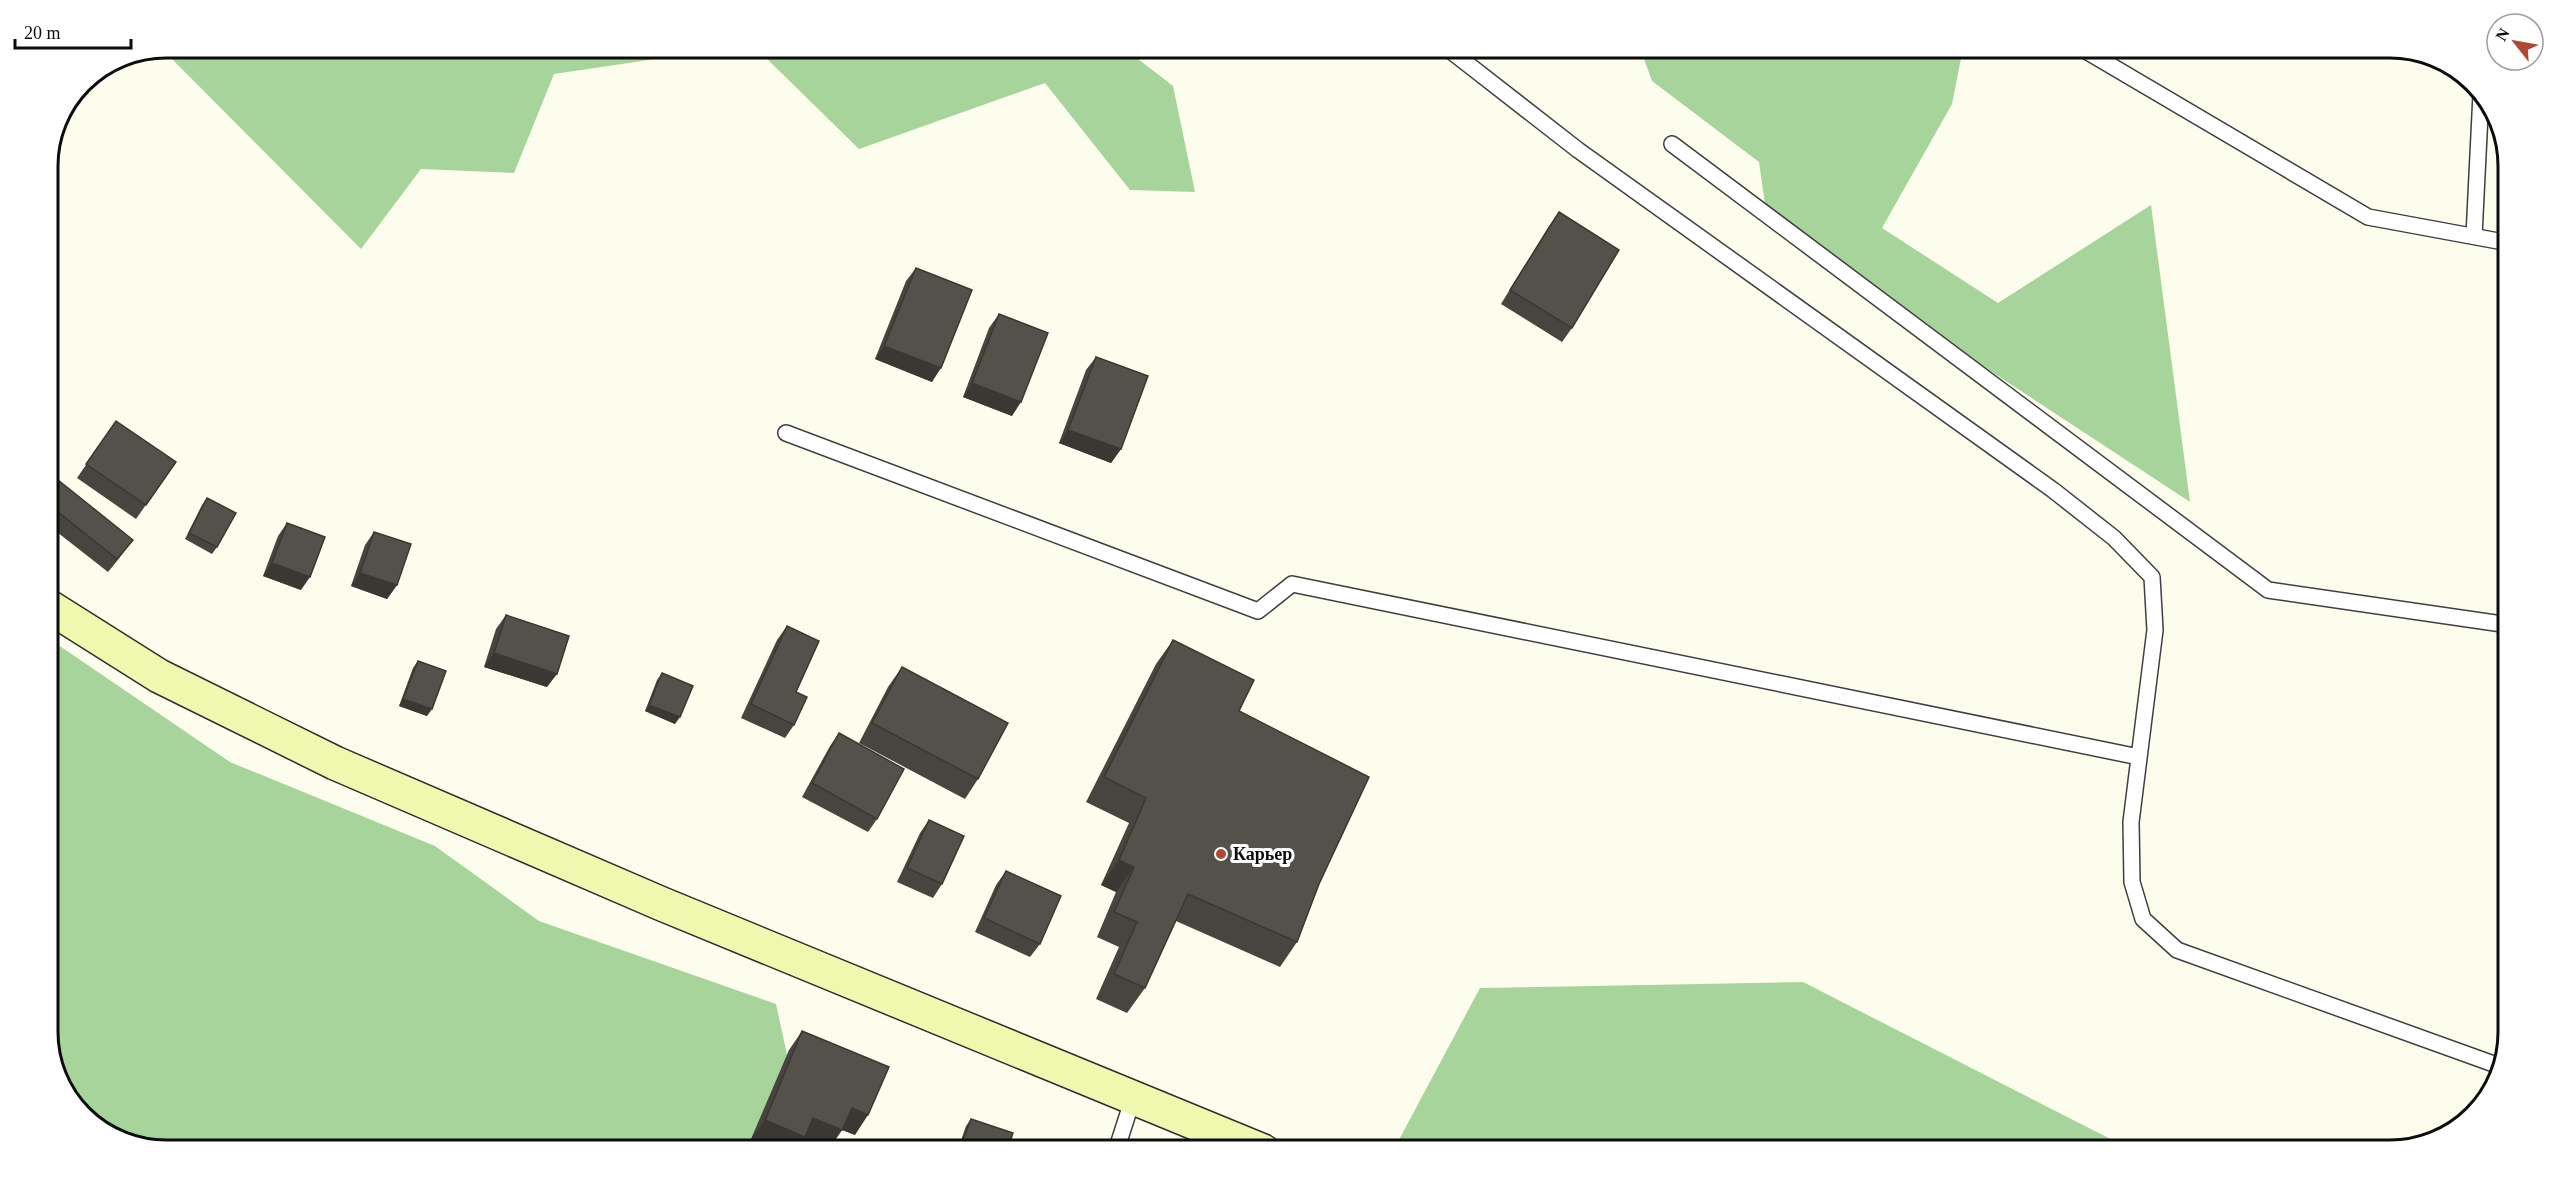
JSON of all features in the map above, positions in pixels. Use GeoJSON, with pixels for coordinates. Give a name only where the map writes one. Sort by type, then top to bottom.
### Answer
{"type":"FeatureCollection","features":[{"type":"Feature","properties":{"kind":"main road"},"geometry":{"type":"LineString","coordinates":[[59,613],[159,676],[335,763],[662,904],[1236,1140]]}},
{"type":"Feature","properties":{"kind":"lane"},"geometry":{"type":"LineString","coordinates":[[1460,58],[1578,150],[2053,490],[2114,538],[2152,577],[2155,630],[2131,822],[2132,882],[2144,919],[2177,950],[2494,1064]]}},
{"type":"Feature","properties":{"kind":"lane"},"geometry":{"type":"LineString","coordinates":[[2098,58],[2368,217],[2498,241]]}},
{"type":"Feature","properties":{"kind":"lane"},"geometry":{"type":"LineString","coordinates":[[2474,236],[2480,108]]}},
{"type":"Feature","properties":{"kind":"lane"},"geometry":{"type":"LineString","coordinates":[[1672,144],[2268,590],[2498,623]]}},
{"type":"Feature","properties":{"kind":"lane"},"geometry":{"type":"LineString","coordinates":[[786,433],[1258,611],[1292,584],[2139,757]]}},
{"type":"Feature","properties":{"kind":"lane"},"geometry":{"type":"LineString","coordinates":[[1120,1140],[1133,1098]]}},
{"type":"Feature","properties":{"kind":"green space"},"geometry":{"type":"Polygon","coordinates":[[[1644,58],[1961,58],[1952,104],[1882,228],[1998,303],[2151,205],[2190,502],[1768,225],[1759,162],[1652,81],[1644,58]]]}},
{"type":"Feature","properties":{"kind":"green space"},"geometry":{"type":"Polygon","coordinates":[[[172,59],[657,59],[554,74],[514,173],[421,169],[361,249],[172,59]]]}},
{"type":"Feature","properties":{"kind":"green space"},"geometry":{"type":"Polygon","coordinates":[[[767,59],[1138,59],[1173,86],[1195,192],[1130,190],[1045,83],[859,149],[767,59]]]}},
{"type":"Feature","properties":{"kind":"green space"},"geometry":{"type":"Polygon","coordinates":[[[59,645],[230,762],[435,846],[539,921],[776,1004],[806,1140],[160,1140],[132,1135],[113,1126],[95,1114],[77,1092],[64,1067],[59,1039],[59,645]]]}},
{"type":"Feature","properties":{"kind":"green space"},"geometry":{"type":"Polygon","coordinates":[[[1803,982],[2112,1140],[1399,1140],[1480,988],[1803,982]]]}},
{"type":"Feature","properties":{"kind":"building"},"geometry":{"type":"Polygon","coordinates":[[[1559,212],[1619,250],[1572,328],[1510,290],[1559,212]]]}},
{"type":"Feature","properties":{"kind":"building"},"geometry":{"type":"Polygon","coordinates":[[[916,268],[972,290],[941,368],[884,346],[916,268]]]}},
{"type":"Feature","properties":{"kind":"building"},"geometry":{"type":"Polygon","coordinates":[[[999,314],[1048,333],[1021,402],[972,383],[999,314]]]}},
{"type":"Feature","properties":{"kind":"building"},"geometry":{"type":"Polygon","coordinates":[[[1096,357],[1148,376],[1121,449],[1068,430],[1096,357]]]}},
{"type":"Feature","properties":{"kind":"building"},"geometry":{"type":"Polygon","coordinates":[[[116,421],[176,462],[146,505],[86,464],[116,421]]]}},
{"type":"Feature","properties":{"kind":"building"},"geometry":{"type":"Polygon","coordinates":[[[59,481],[133,540],[117,559],[59,513],[59,481]]]}},
{"type":"Feature","properties":{"kind":"building"},"geometry":{"type":"Polygon","coordinates":[[[207,498],[236,513],[217,547],[189,533],[207,498]]]}},
{"type":"Feature","properties":{"kind":"building"},"geometry":{"type":"Polygon","coordinates":[[[287,523],[325,537],[310,577],[272,563],[287,523]]]}},
{"type":"Feature","properties":{"kind":"building"},"geometry":{"type":"Polygon","coordinates":[[[374,532],[411,544],[397,585],[360,573],[374,532]]]}},
{"type":"Feature","properties":{"kind":"building"},"geometry":{"type":"Polygon","coordinates":[[[506,615],[569,636],[557,674],[494,653],[506,615]]]}},
{"type":"Feature","properties":{"kind":"building"},"geometry":{"type":"Polygon","coordinates":[[[787,626],[819,641],[796,692],[807,697],[794,725],[751,704],[787,626]]]}},
{"type":"Feature","properties":{"kind":"building","name":"Карьер"},"geometry":{"type":"Polygon","coordinates":[[[1173,640],[1254,680],[1239,711],[1369,777],[1319,884],[1297,942],[1188,894],[1145,988],[1114,974],[1137,922],[1114,912],[1134,867],[1119,860],[1146,798],[1104,777],[1173,640]]]}},
{"type":"Feature","properties":{"kind":"building"},"geometry":{"type":"Polygon","coordinates":[[[418,661],[446,671],[432,709],[403,699],[418,661]]]}},
{"type":"Feature","properties":{"kind":"building"},"geometry":{"type":"Polygon","coordinates":[[[902,667],[1008,723],[978,779],[872,723],[902,667]]]}},
{"type":"Feature","properties":{"kind":"building"},"geometry":{"type":"Polygon","coordinates":[[[662,673],[693,686],[680,717],[649,705],[662,673]]]}},
{"type":"Feature","properties":{"kind":"building"},"geometry":{"type":"Polygon","coordinates":[[[839,733],[904,769],[877,819],[812,783],[839,733]]]}},
{"type":"Feature","properties":{"kind":"building"},"geometry":{"type":"Polygon","coordinates":[[[929,820],[964,836],[942,884],[907,868],[929,820]]]}},
{"type":"Feature","properties":{"kind":"building"},"geometry":{"type":"Polygon","coordinates":[[[1006,871],[1061,896],[1040,944],[984,918],[1006,871]]]}},
{"type":"Feature","properties":{"kind":"building"},"geometry":{"type":"Polygon","coordinates":[[[802,1031],[889,1067],[868,1115],[852,1108],[842,1130],[813,1118],[805,1137],[765,1120],[802,1031]]]}},
{"type":"Feature","properties":{"kind":"building"},"geometry":{"type":"Polygon","coordinates":[[[971,1119],[1013,1133],[1011,1140],[963,1140],[971,1119]]]}},
{"type":"Feature","properties":{"kind":"place","name":"Карьер"},"geometry":{"type":"Point","coordinates":[1221,854]}}]}
